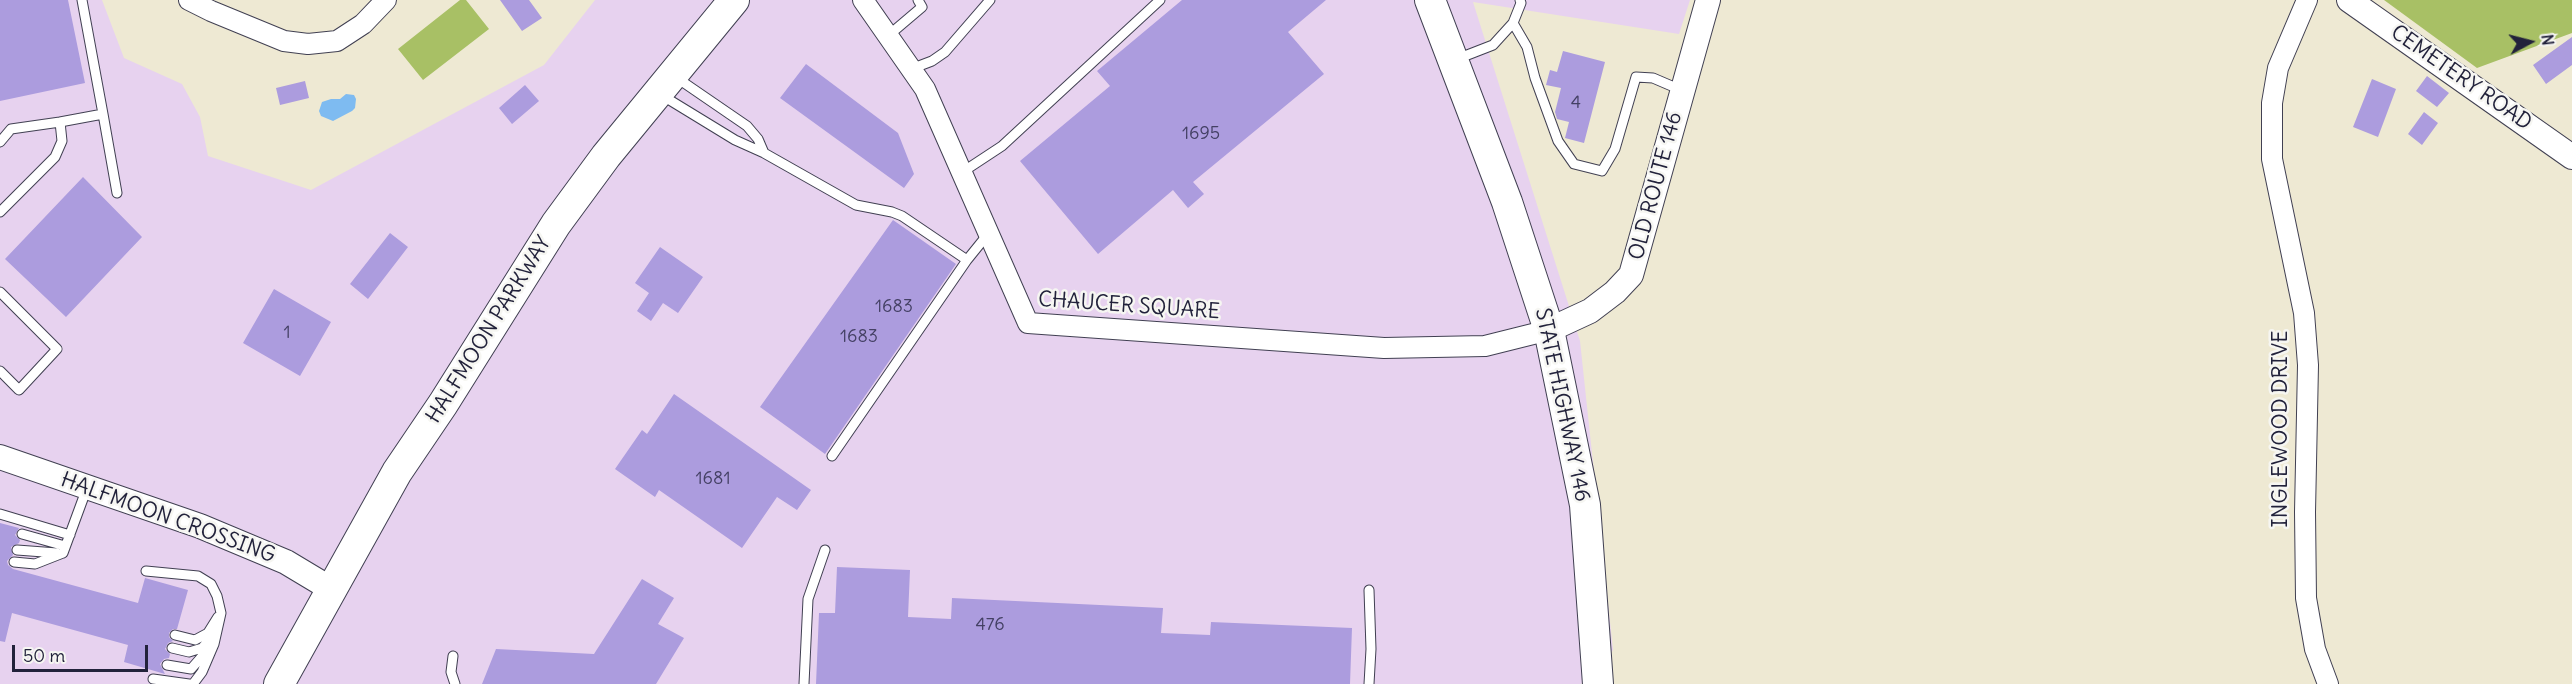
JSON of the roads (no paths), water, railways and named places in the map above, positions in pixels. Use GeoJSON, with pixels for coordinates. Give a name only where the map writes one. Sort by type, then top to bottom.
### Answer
{"type":"FeatureCollection","features":[{"type":"Feature","properties":{"kind":"main road","name":"HALFMOON PARKWAY"},"geometry":{"type":"LineString","coordinates":[[279,684],[397,472],[443,404],[556,224],[606,156],[734,0]]}},
{"type":"Feature","properties":{"kind":"main road","name":"STATE HIGHWAY 146"},"geometry":{"type":"LineString","coordinates":[[1430,0],[1506,202],[1549,330],[1585,505],[1598,684]]}},
{"type":"Feature","properties":{"kind":"street"},"geometry":{"type":"LineString","coordinates":[[189,0],[284,40],[308,44],[337,41],[363,24],[386,0]]}},
{"type":"Feature","properties":{"kind":"street","name":"OLD ROUTE 146"},"geometry":{"type":"LineString","coordinates":[[1549,330],[1590,311],[1615,292],[1631,275],[1708,0]]}},
{"type":"Feature","properties":{"kind":"street","name":"INGLEWOOD DRIVE"},"geometry":{"type":"LineString","coordinates":[[2307,0],[2278,68],[2272,103],[2272,159],[2304,313],[2308,365],[2306,598],[2315,649],[2328,684]]}},
{"type":"Feature","properties":{"kind":"street","name":"CEMETERY ROAD"},"geometry":{"type":"LineString","coordinates":[[2349,0],[2572,157]]}},
{"type":"Feature","properties":{"kind":"street","name":"CHAUCER SQUARE"},"geometry":{"type":"LineString","coordinates":[[863,1],[925,89],[1028,323],[1383,348],[1485,346],[1549,330]]}},
{"type":"Feature","properties":{"kind":"street","name":"HALFMOON CROSSING"},"geometry":{"type":"LineString","coordinates":[[0,457],[211,531],[286,562],[332,588]]}},
{"type":"Feature","properties":{"kind":"lane"},"geometry":{"type":"LineString","coordinates":[[82,0],[117,193]]}},
{"type":"Feature","properties":{"kind":"lane"},"geometry":{"type":"LineString","coordinates":[[889,35],[922,7],[918,0]]}},
{"type":"Feature","properties":{"kind":"lane"},"geometry":{"type":"LineString","coordinates":[[911,69],[932,61],[945,52],[990,0]]}},
{"type":"Feature","properties":{"kind":"lane"},"geometry":{"type":"LineString","coordinates":[[961,173],[1002,146],[1160,0]]}},
{"type":"Feature","properties":{"kind":"lane"},"geometry":{"type":"LineString","coordinates":[[1454,60],[1493,45],[1513,23],[1521,3],[1520,0]]}},
{"type":"Feature","properties":{"kind":"lane"},"geometry":{"type":"LineString","coordinates":[[1513,23],[1527,47],[1535,78],[1558,141],[1574,164],[1602,171],[1615,149],[1636,77],[1653,78],[1682,91]]}},
{"type":"Feature","properties":{"kind":"lane"},"geometry":{"type":"LineString","coordinates":[[665,84],[735,141],[764,153],[856,205],[902,216],[967,260]]}},
{"type":"Feature","properties":{"kind":"lane"},"geometry":{"type":"LineString","coordinates":[[665,84],[747,126],[758,139],[764,153]]}},
{"type":"Feature","properties":{"kind":"lane"},"geometry":{"type":"LineString","coordinates":[[0,142],[11,129],[102,114]]}},
{"type":"Feature","properties":{"kind":"lane"},"geometry":{"type":"LineString","coordinates":[[0,212],[55,157],[62,141],[60,122]]}},
{"type":"Feature","properties":{"kind":"lane"},"geometry":{"type":"LineString","coordinates":[[832,456],[967,260],[988,234]]}},
{"type":"Feature","properties":{"kind":"lane"},"geometry":{"type":"LineString","coordinates":[[0,291],[57,349],[19,390],[0,371]]}},
{"type":"Feature","properties":{"kind":"lane"},"geometry":{"type":"LineString","coordinates":[[14,562],[35,564],[64,550],[87,488]]}},
{"type":"Feature","properties":{"kind":"lane"},"geometry":{"type":"LineString","coordinates":[[0,514],[70,535]]}},
{"type":"Feature","properties":{"kind":"lane"},"geometry":{"type":"LineString","coordinates":[[22,534],[64,550]]}},
{"type":"Feature","properties":{"kind":"lane"},"geometry":{"type":"LineString","coordinates":[[17,550],[64,550]]}},
{"type":"Feature","properties":{"kind":"lane"},"geometry":{"type":"LineString","coordinates":[[804,684],[808,599],[825,550]]}},
{"type":"Feature","properties":{"kind":"lane"},"geometry":{"type":"LineString","coordinates":[[146,571],[198,576],[211,584],[221,613],[213,644],[202,672],[191,684],[153,679]]}},
{"type":"Feature","properties":{"kind":"lane"},"geometry":{"type":"LineString","coordinates":[[1369,590],[1371,649],[1369,684]]}},
{"type":"Feature","properties":{"kind":"lane"},"geometry":{"type":"LineString","coordinates":[[175,635],[195,640],[208,633],[221,613]]}},
{"type":"Feature","properties":{"kind":"lane"},"geometry":{"type":"LineString","coordinates":[[167,665],[191,669],[197,665],[209,647],[221,613]]}},
{"type":"Feature","properties":{"kind":"lane"},"geometry":{"type":"LineString","coordinates":[[172,648],[189,652],[202,648],[213,636]]}},
{"type":"Feature","properties":{"kind":"lane"},"geometry":{"type":"LineString","coordinates":[[453,656],[450,672],[455,684]]}},
{"type":"Feature","properties":{"kind":"water"},"geometry":{"type":"Polygon","coordinates":[[[346,94],[354,95],[356,99],[355,108],[352,111],[333,121],[321,116],[319,111],[322,102],[340,99],[346,94]]]}}]}
